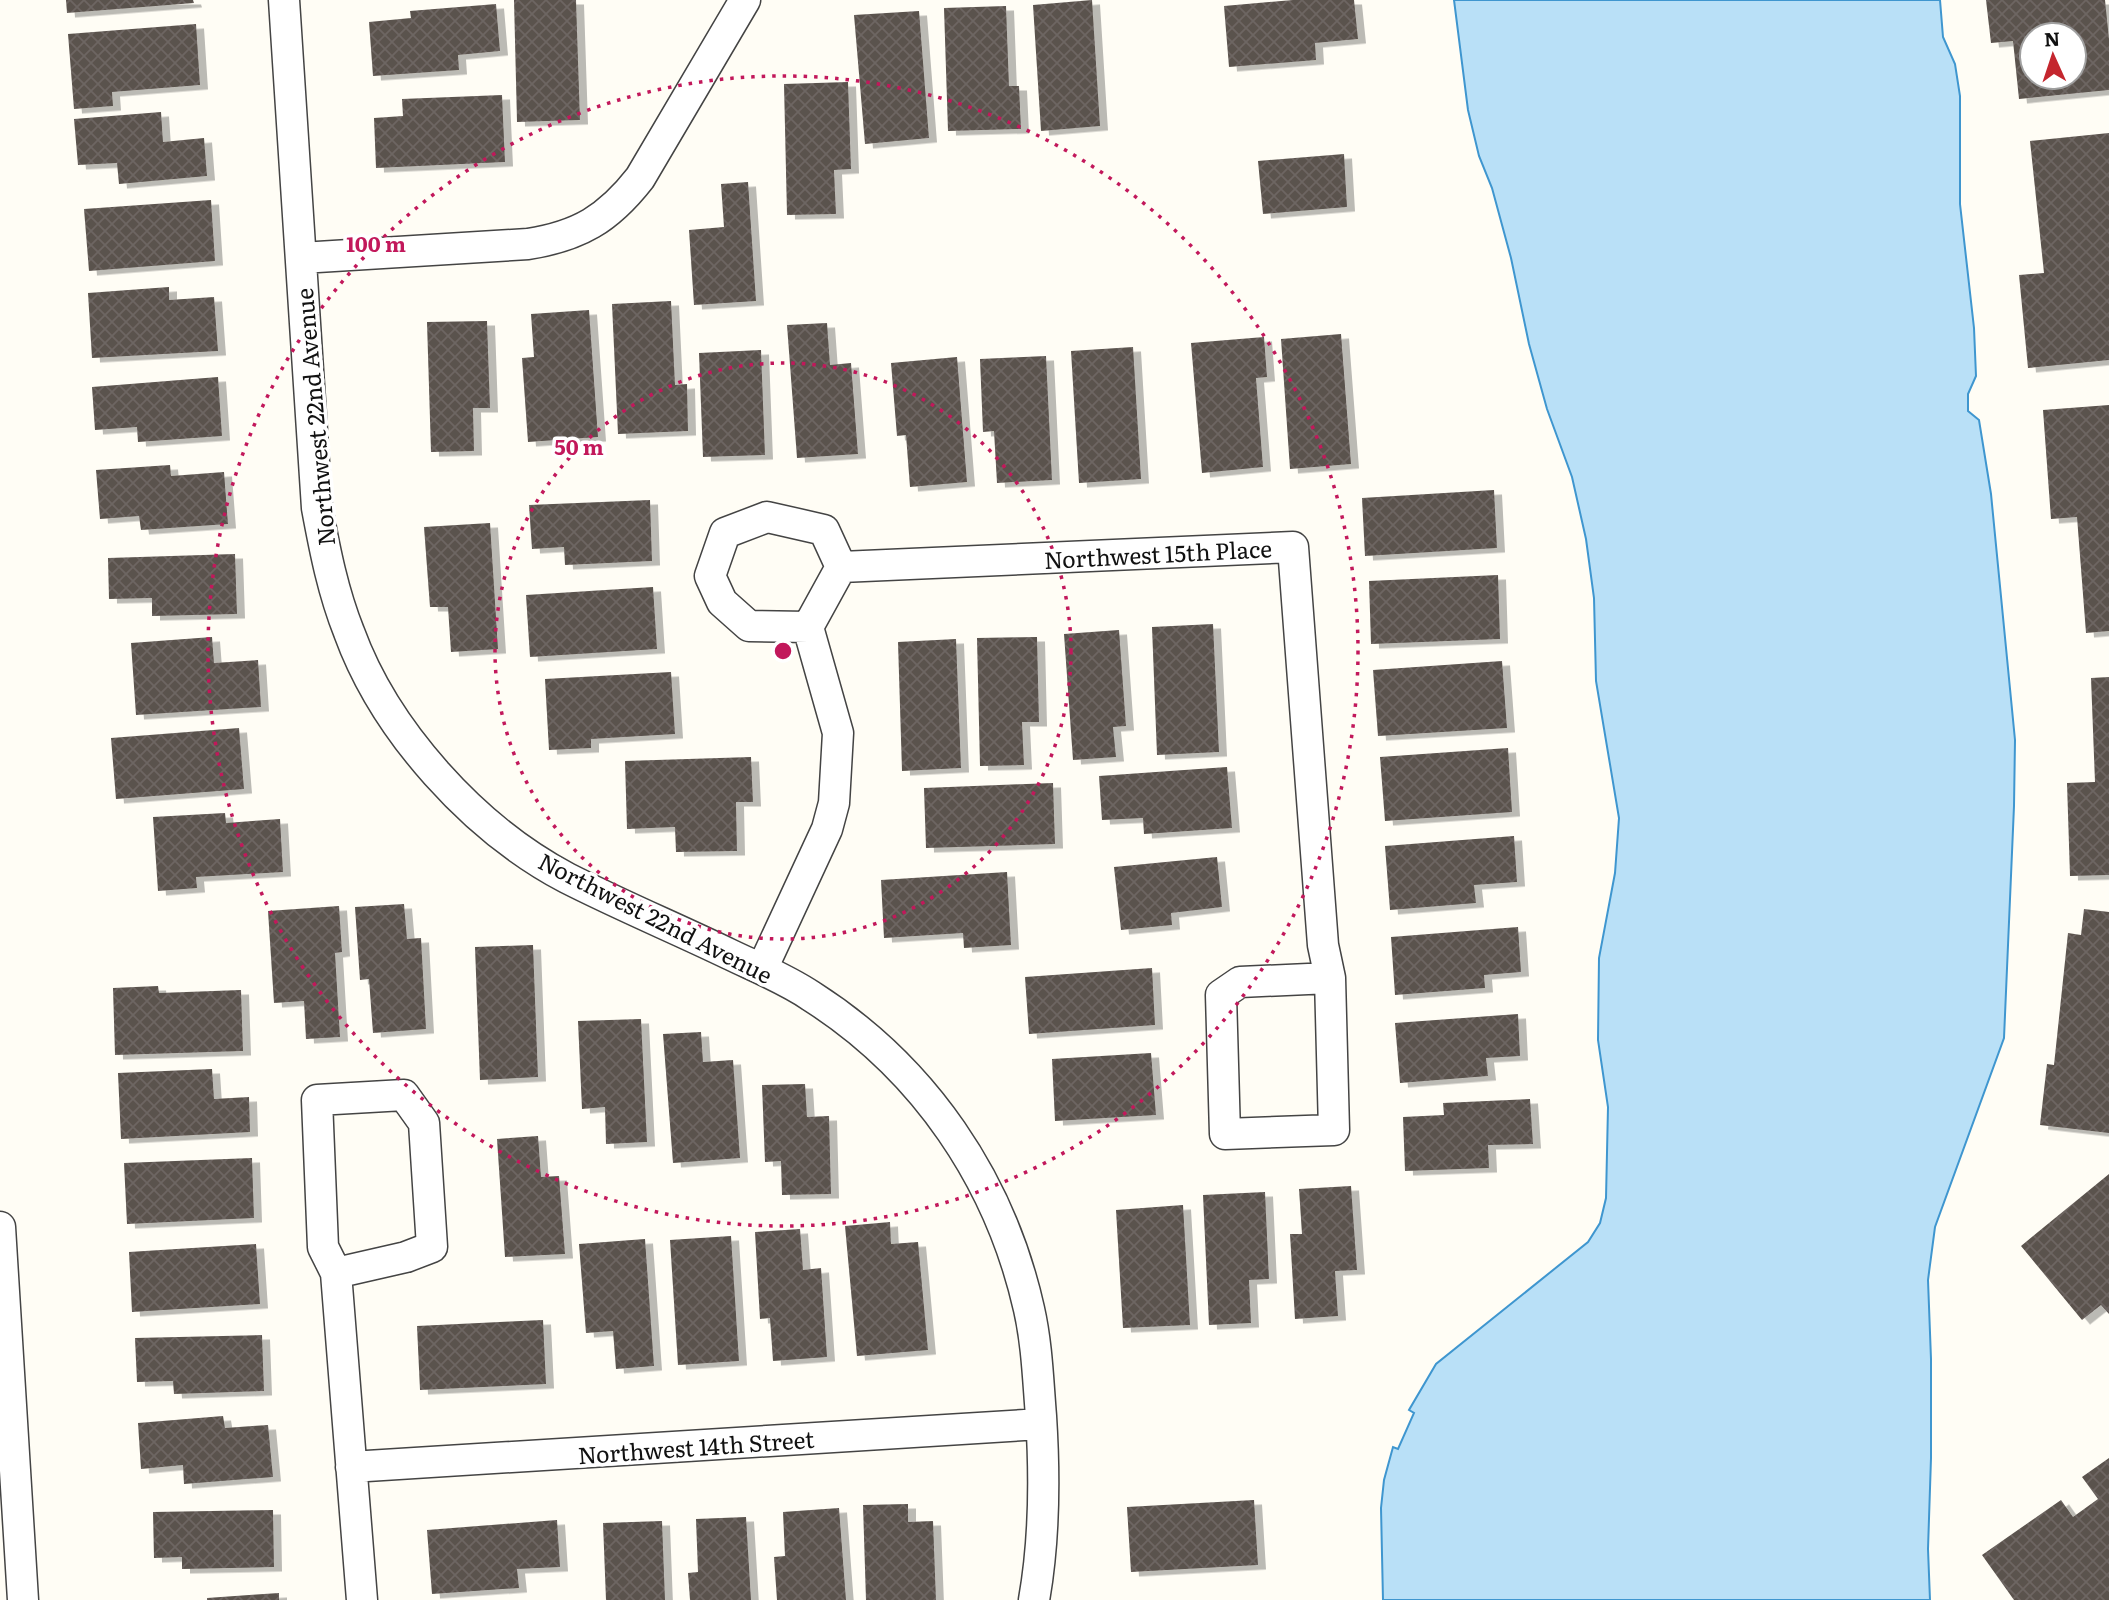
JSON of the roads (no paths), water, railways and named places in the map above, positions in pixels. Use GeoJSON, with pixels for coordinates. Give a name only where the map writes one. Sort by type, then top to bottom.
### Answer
{"type":"FeatureCollection","features":[{"type":"Feature","properties":{"kind":"street","name":"Northwest 22nd Avenue"},"geometry":{"type":"LineString","coordinates":[[284,0],[319,521],[329,573],[349,635],[379,694],[415,749],[458,797],[509,840],[564,876],[811,995],[864,1034],[911,1079],[953,1130],[986,1186],[1013,1247],[1030,1310],[1035,1343],[1045,1489],[1042,1555],[1034,1600]]}},
{"type":"Feature","properties":{"kind":"street"},"geometry":{"type":"LineString","coordinates":[[300,258],[528,244],[554,240],[580,231],[603,217],[623,199],[640,178],[745,0]]}},
{"type":"Feature","properties":{"kind":"street"},"geometry":{"type":"LineString","coordinates":[[761,969],[827,829],[834,803],[838,733],[808,627],[841,567],[824,530],[767,517],[725,533],[710,576],[722,602],[749,626],[808,627]]}},
{"type":"Feature","properties":{"kind":"street","name":"Northwest 15th Place"},"geometry":{"type":"LineString","coordinates":[[841,567],[1293,547],[1323,945],[1330,978],[1334,1130],[1225,1134],[1221,995],[1240,982],[1330,978]]}},
{"type":"Feature","properties":{"kind":"street"},"geometry":{"type":"LineString","coordinates":[[336,1273],[406,1257],[432,1247],[424,1123],[404,1095],[317,1100],[323,1247],[336,1273],[362,1600]]}},
{"type":"Feature","properties":{"kind":"street"},"geometry":{"type":"LineString","coordinates":[[0,1227],[23,1600]]}},
{"type":"Feature","properties":{"kind":"street","name":"Northwest 14th Street"},"geometry":{"type":"LineString","coordinates":[[351,1467],[1041,1424]]}},
{"type":"Feature","properties":{"kind":"water"},"geometry":{"type":"Polygon","coordinates":[[[1454,0],[1940,0],[1943,37],[1955,64],[1960,96],[1960,204],[1974,328],[1976,376],[1968,394],[1968,411],[1979,420],[1991,494],[2015,740],[2004,1038],[1935,1227],[1928,1280],[1931,1359],[1928,1549],[1930,1600],[1383,1600],[1381,1508],[1384,1480],[1393,1447],[1398,1449],[1414,1413],[1409,1410],[1436,1364],[1588,1242],[1600,1223],[1606,1198],[1608,1107],[1598,1040],[1599,958],[1615,873],[1619,818],[1596,681],[1594,598],[1586,539],[1572,477],[1547,409],[1529,344],[1511,258],[1492,188],[1479,156],[1468,110],[1454,0]]]}}]}
